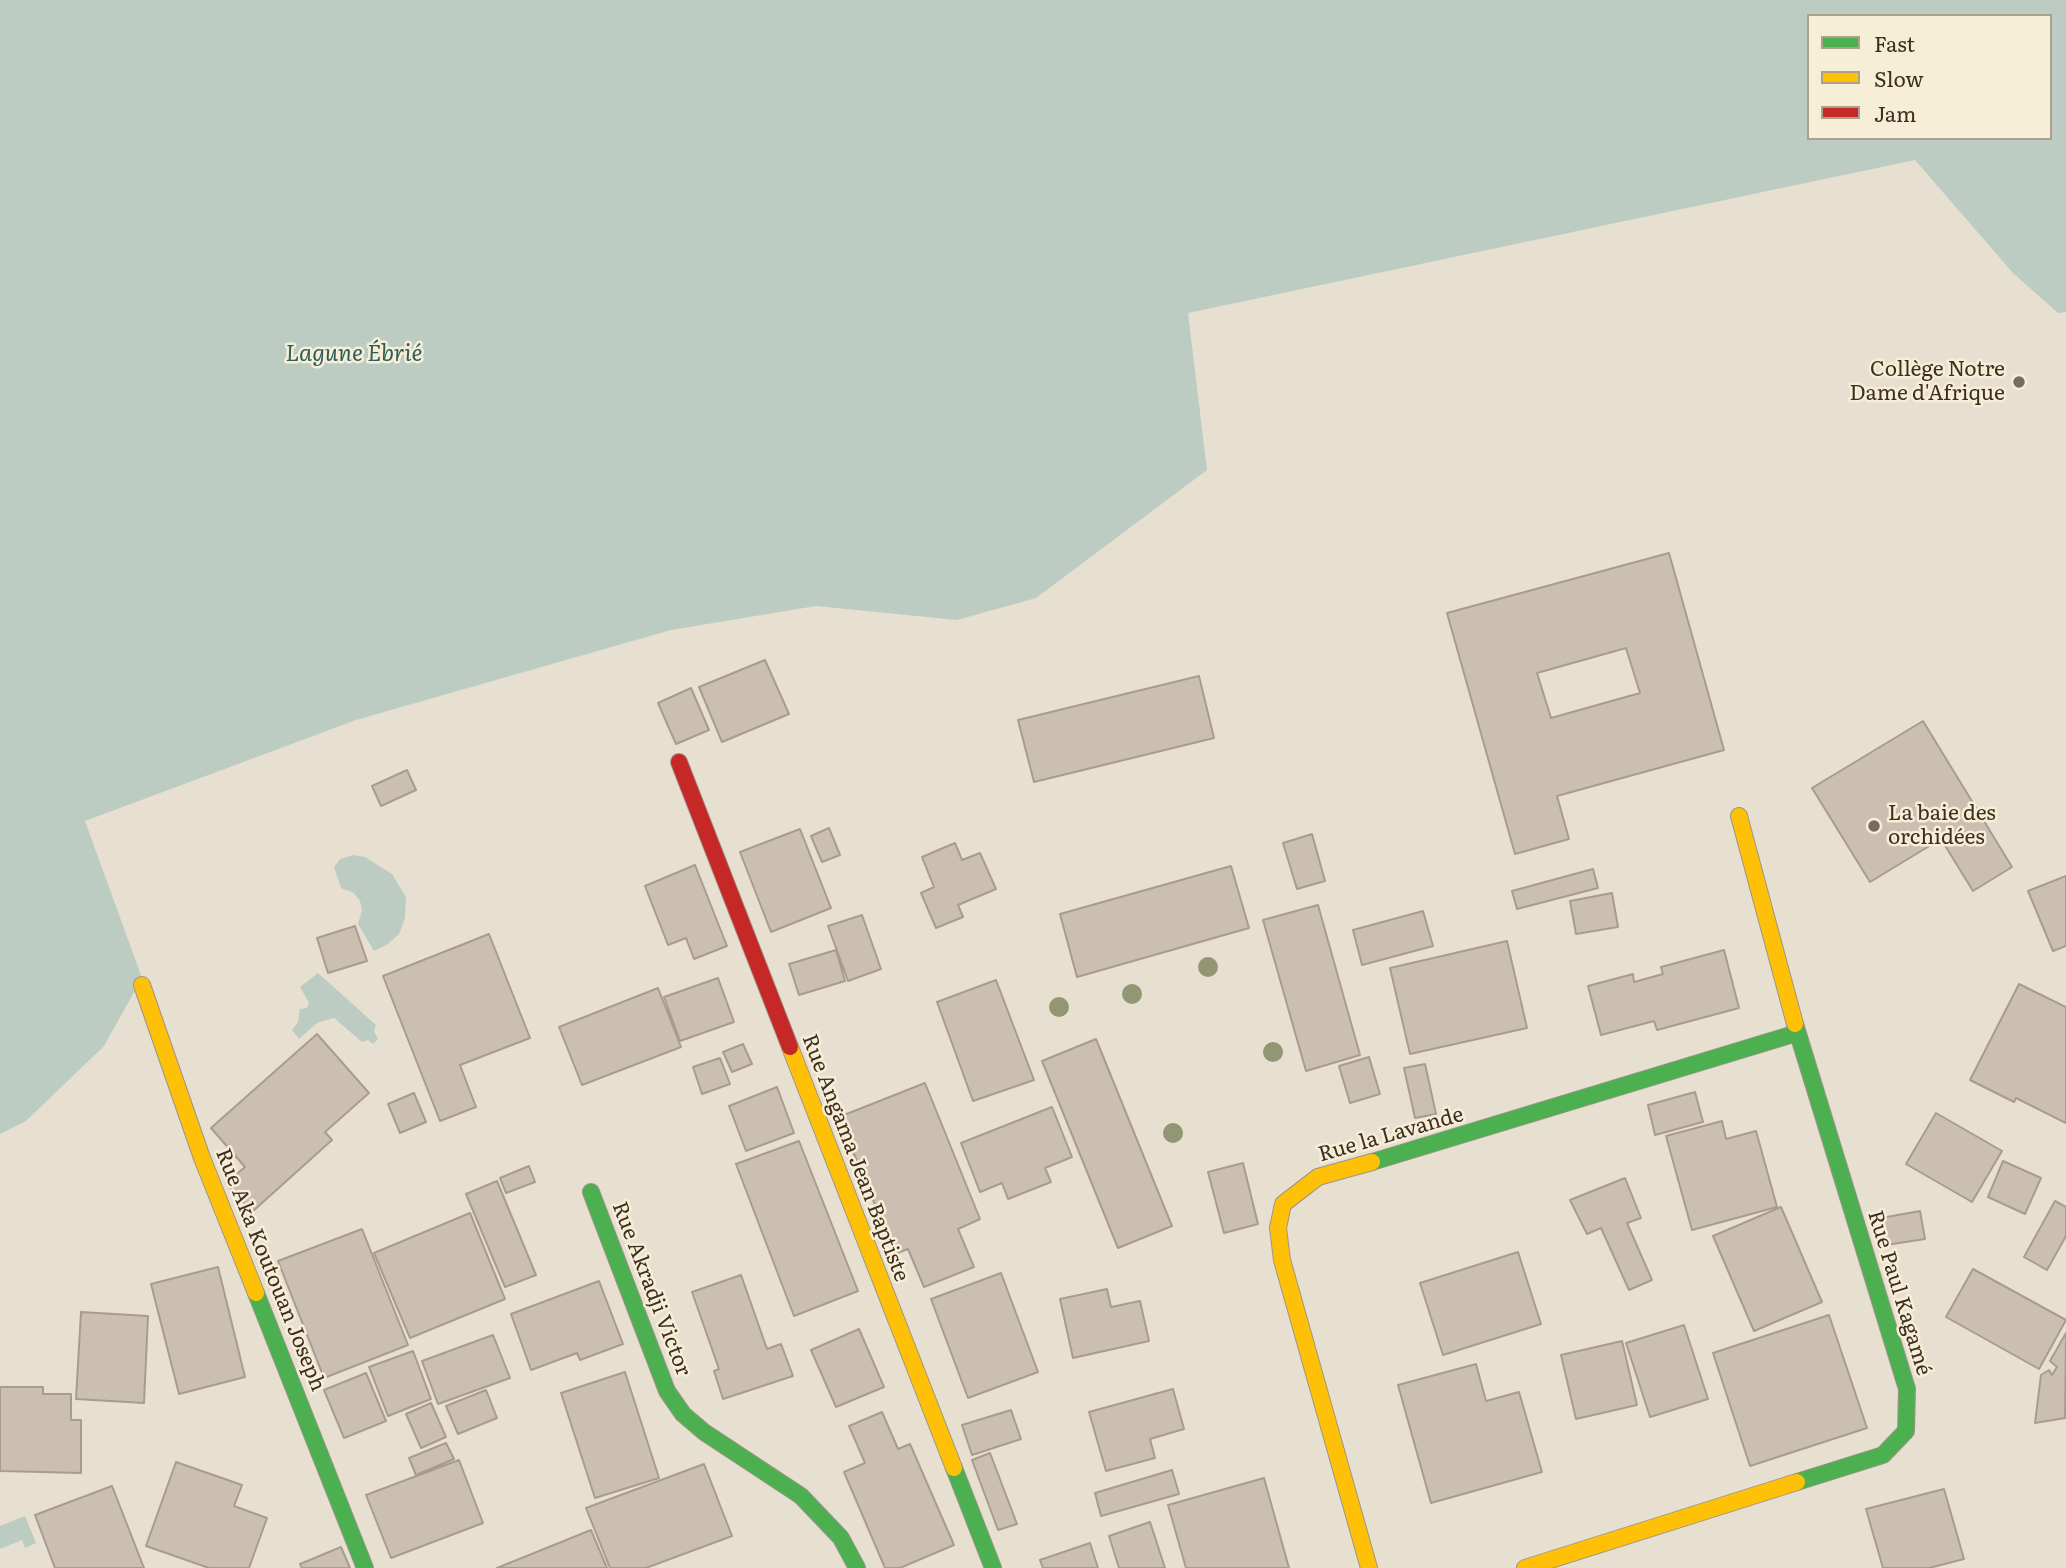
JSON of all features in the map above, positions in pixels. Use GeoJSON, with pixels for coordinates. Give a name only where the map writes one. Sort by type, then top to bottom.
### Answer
{"type":"FeatureCollection","features":[{"type":"Feature","properties":{"kind":"street","name":"Rue Angama Jean Baptiste"},"geometry":{"type":"LineString","coordinates":[[679,762],[993,1568]]}},
{"type":"Feature","properties":{"kind":"street","name":"Rue Paul Kagamé"},"geometry":{"type":"LineString","coordinates":[[1525,1568],[1883,1455],[1906,1431],[1907,1389],[1797,1033],[1738,816]]}},
{"type":"Feature","properties":{"kind":"street","name":"Rue Aka Koutouan Joseph"},"geometry":{"type":"LineString","coordinates":[[142,985],[202,1158],[365,1568]]}},
{"type":"Feature","properties":{"kind":"street","name":"Rue la Lavande"},"geometry":{"type":"LineString","coordinates":[[1368,1568],[1282,1259],[1278,1228],[1283,1205],[1318,1177],[1797,1033]]}},
{"type":"Feature","properties":{"kind":"street","name":"Rue Akradji Victor"},"geometry":{"type":"LineString","coordinates":[[591,1192],[667,1391],[683,1414],[704,1432],[801,1496],[841,1538],[857,1568]]}},
{"type":"Feature","properties":{"kind":"water","name":"Lagune Ébrié"},"geometry":{"type":"Polygon","coordinates":[[[0,0],[2066,0],[2066,312],[2058,313],[2013,273],[1915,160],[1188,313],[1207,470],[1036,598],[957,620],[816,606],[671,630],[356,720],[85,821],[142,978],[104,1046],[26,1121],[0,1134],[0,0]]]}},
{"type":"Feature","properties":{"kind":"water"},"geometry":{"type":"Polygon","coordinates":[[[353,855],[365,857],[392,874],[406,897],[405,918],[399,934],[374,951],[358,924],[362,910],[360,901],[354,893],[341,888],[334,867],[340,859],[353,855]]]}},
{"type":"Feature","properties":{"kind":"water"},"geometry":{"type":"Polygon","coordinates":[[[318,973],[376,1025],[374,1031],[378,1039],[373,1044],[368,1040],[362,1042],[334,1018],[317,1023],[299,1039],[292,1030],[298,1022],[300,1009],[307,1008],[309,1003],[300,987],[318,973]]]}},
{"type":"Feature","properties":{"kind":"water"},"geometry":{"type":"Polygon","coordinates":[[[25,1516],[36,1543],[25,1548],[22,1540],[0,1549],[0,1526],[25,1516]]]}},
{"type":"Feature","properties":{"kind":"building"},"geometry":{"type":"Polygon","coordinates":[[[1669,553],[1724,750],[1557,796],[1569,839],[1515,854],[1447,613],[1669,553]],[[1626,648],[1537,673],[1551,718],[1640,693],[1626,648]]]}},
{"type":"Feature","properties":{"kind":"building"},"geometry":{"type":"Polygon","coordinates":[[[765,660],[789,714],[722,742],[699,687],[765,660]]]}},
{"type":"Feature","properties":{"kind":"building"},"geometry":{"type":"Polygon","coordinates":[[[1199,676],[1214,738],[1034,782],[1018,720],[1199,676]]]}},
{"type":"Feature","properties":{"kind":"building"},"geometry":{"type":"Polygon","coordinates":[[[691,688],[709,730],[676,744],[658,703],[691,688]]]}},
{"type":"Feature","properties":{"kind":"building"},"geometry":{"type":"Polygon","coordinates":[[[1923,721],[2012,867],[1973,891],[1941,839],[1870,882],[1812,788],[1923,721]]]}},
{"type":"Feature","properties":{"kind":"building"},"geometry":{"type":"Polygon","coordinates":[[[407,770],[416,790],[381,806],[372,786],[407,770]]]}},
{"type":"Feature","properties":{"kind":"building"},"geometry":{"type":"Polygon","coordinates":[[[829,828],[840,855],[822,862],[811,836],[829,828]]]}},
{"type":"Feature","properties":{"kind":"building"},"geometry":{"type":"Polygon","coordinates":[[[800,829],[831,908],[771,932],[740,852],[800,829]]]}},
{"type":"Feature","properties":{"kind":"building"},"geometry":{"type":"Polygon","coordinates":[[[1312,834],[1325,881],[1297,889],[1283,843],[1312,834]]]}},
{"type":"Feature","properties":{"kind":"building"},"geometry":{"type":"Polygon","coordinates":[[[955,843],[962,860],[980,853],[996,889],[958,905],[963,917],[936,928],[921,893],[934,887],[922,857],[955,843]]]}},
{"type":"Feature","properties":{"kind":"building"},"geometry":{"type":"Polygon","coordinates":[[[695,865],[727,946],[694,959],[686,938],[668,945],[645,886],[695,865]]]}},
{"type":"Feature","properties":{"kind":"building"},"geometry":{"type":"Polygon","coordinates":[[[1231,866],[1249,928],[1077,977],[1060,914],[1231,866]]]}},
{"type":"Feature","properties":{"kind":"building"},"geometry":{"type":"Polygon","coordinates":[[[1593,869],[1598,888],[1517,909],[1512,891],[1593,869]]]}},
{"type":"Feature","properties":{"kind":"building"},"geometry":{"type":"Polygon","coordinates":[[[2066,876],[2066,946],[2053,951],[2028,891],[2066,876]]]}},
{"type":"Feature","properties":{"kind":"building"},"geometry":{"type":"Polygon","coordinates":[[[1612,893],[1618,927],[1576,934],[1570,901],[1612,893]]]}},
{"type":"Feature","properties":{"kind":"building"},"geometry":{"type":"Polygon","coordinates":[[[1318,905],[1360,1055],[1306,1071],[1263,920],[1318,905]]]}},
{"type":"Feature","properties":{"kind":"building"},"geometry":{"type":"Polygon","coordinates":[[[1423,911],[1433,946],[1362,965],[1353,930],[1423,911]]]}},
{"type":"Feature","properties":{"kind":"building"},"geometry":{"type":"Polygon","coordinates":[[[862,915],[881,969],[848,981],[828,926],[862,915]]]}},
{"type":"Feature","properties":{"kind":"building"},"geometry":{"type":"Polygon","coordinates":[[[355,926],[367,961],[328,973],[317,938],[355,926]]]}},
{"type":"Feature","properties":{"kind":"building"},"geometry":{"type":"Polygon","coordinates":[[[489,934],[530,1038],[460,1065],[476,1107],[440,1121],[383,976],[489,934]]]}},
{"type":"Feature","properties":{"kind":"building"},"geometry":{"type":"Polygon","coordinates":[[[1507,941],[1527,1028],[1410,1054],[1390,968],[1507,941]]]}},
{"type":"Feature","properties":{"kind":"building"},"geometry":{"type":"Polygon","coordinates":[[[836,950],[845,981],[799,995],[789,964],[836,950]]]}},
{"type":"Feature","properties":{"kind":"building"},"geometry":{"type":"Polygon","coordinates":[[[1724,950],[1739,1008],[1657,1030],[1654,1021],[1601,1035],[1588,986],[1633,974],[1634,982],[1663,974],[1661,967],[1724,950]]]}},
{"type":"Feature","properties":{"kind":"building"},"geometry":{"type":"Polygon","coordinates":[[[718,978],[734,1022],[680,1041],[664,997],[718,978]]]}},
{"type":"Feature","properties":{"kind":"building"},"geometry":{"type":"Polygon","coordinates":[[[996,980],[1034,1080],[973,1101],[937,1002],[996,980]]]}},
{"type":"Feature","properties":{"kind":"building"},"geometry":{"type":"Polygon","coordinates":[[[2019,984],[2066,1007],[2066,1123],[2016,1098],[2014,1102],[1970,1080],[2019,984]]]}},
{"type":"Feature","properties":{"kind":"building"},"geometry":{"type":"Polygon","coordinates":[[[658,988],[681,1047],[582,1085],[559,1027],[658,988]]]}},
{"type":"Feature","properties":{"kind":"building"},"geometry":{"type":"Polygon","coordinates":[[[317,1034],[369,1093],[325,1132],[332,1140],[252,1212],[226,1183],[245,1167],[211,1128],[317,1034]]]}},
{"type":"Feature","properties":{"kind":"building"},"geometry":{"type":"Polygon","coordinates":[[[1096,1039],[1172,1226],[1118,1248],[1042,1061],[1096,1039]]]}},
{"type":"Feature","properties":{"kind":"building"},"geometry":{"type":"Polygon","coordinates":[[[743,1044],[752,1064],[732,1072],[723,1052],[743,1044]]]}},
{"type":"Feature","properties":{"kind":"building"},"geometry":{"type":"Polygon","coordinates":[[[1369,1057],[1380,1094],[1350,1103],[1339,1066],[1369,1057]]]}},
{"type":"Feature","properties":{"kind":"building"},"geometry":{"type":"Polygon","coordinates":[[[720,1058],[730,1084],[702,1094],[693,1067],[720,1058]]]}},
{"type":"Feature","properties":{"kind":"building"},"geometry":{"type":"Polygon","coordinates":[[[1425,1064],[1436,1114],[1415,1118],[1404,1068],[1425,1064]]]}},
{"type":"Feature","properties":{"kind":"building"},"geometry":{"type":"Polygon","coordinates":[[[925,1083],[980,1219],[958,1229],[974,1267],[924,1287],[908,1249],[895,1254],[839,1117],[925,1083]]]}},
{"type":"Feature","properties":{"kind":"building"},"geometry":{"type":"Polygon","coordinates":[[[777,1087],[794,1133],[746,1151],[729,1106],[777,1087]]]}},
{"type":"Feature","properties":{"kind":"building"},"geometry":{"type":"Polygon","coordinates":[[[1695,1092],[1703,1122],[1655,1135],[1648,1105],[1695,1092]]]}},
{"type":"Feature","properties":{"kind":"building"},"geometry":{"type":"Polygon","coordinates":[[[414,1093],[426,1122],[400,1133],[388,1104],[414,1093]]]}},
{"type":"Feature","properties":{"kind":"building"},"geometry":{"type":"Polygon","coordinates":[[[1052,1107],[1072,1157],[1045,1168],[1051,1182],[1008,1199],[1002,1183],[980,1192],[961,1143],[1052,1107]]]}},
{"type":"Feature","properties":{"kind":"building"},"geometry":{"type":"Polygon","coordinates":[[[1936,1113],[2002,1151],[1972,1202],[1906,1164],[1936,1113]]]}},
{"type":"Feature","properties":{"kind":"building"},"geometry":{"type":"Polygon","coordinates":[[[1722,1121],[1726,1139],[1756,1131],[1777,1207],[1692,1230],[1666,1136],[1722,1121]]]}},
{"type":"Feature","properties":{"kind":"building"},"geometry":{"type":"Polygon","coordinates":[[[799,1141],[858,1291],[794,1316],[736,1164],[799,1141]]]}},
{"type":"Feature","properties":{"kind":"building"},"geometry":{"type":"Polygon","coordinates":[[[2003,1161],[2041,1178],[2025,1214],[1988,1197],[2003,1161]]]}},
{"type":"Feature","properties":{"kind":"building"},"geometry":{"type":"Polygon","coordinates":[[[1243,1163],[1258,1224],[1224,1233],[1208,1172],[1243,1163]]]}},
{"type":"Feature","properties":{"kind":"building"},"geometry":{"type":"Polygon","coordinates":[[[529,1166],[535,1182],[506,1193],[500,1178],[529,1166]]]}},
{"type":"Feature","properties":{"kind":"building"},"geometry":{"type":"Polygon","coordinates":[[[1625,1178],[1641,1218],[1627,1223],[1652,1280],[1629,1290],[1601,1228],[1587,1234],[1570,1200],[1625,1178]]]}},
{"type":"Feature","properties":{"kind":"building"},"geometry":{"type":"Polygon","coordinates":[[[497,1181],[536,1275],[505,1287],[466,1194],[497,1181]]]}},
{"type":"Feature","properties":{"kind":"building"},"geometry":{"type":"Polygon","coordinates":[[[2055,1201],[2066,1207],[2066,1236],[2047,1270],[2024,1257],[2055,1201]]]}},
{"type":"Feature","properties":{"kind":"building"},"geometry":{"type":"Polygon","coordinates":[[[1781,1207],[1822,1302],[1754,1331],[1713,1236],[1781,1207]]]}},
{"type":"Feature","properties":{"kind":"building"},"geometry":{"type":"Polygon","coordinates":[[[1920,1211],[1925,1239],[1886,1245],[1881,1218],[1920,1211]]]}},
{"type":"Feature","properties":{"kind":"building"},"geometry":{"type":"Polygon","coordinates":[[[470,1213],[505,1299],[410,1338],[374,1253],[470,1213]]]}},
{"type":"Feature","properties":{"kind":"building"},"geometry":{"type":"Polygon","coordinates":[[[362,1229],[408,1345],[324,1378],[278,1261],[362,1229]]]}},
{"type":"Feature","properties":{"kind":"building"},"geometry":{"type":"Polygon","coordinates":[[[1518,1252],[1541,1324],[1443,1355],[1420,1283],[1518,1252]]]}},
{"type":"Feature","properties":{"kind":"building"},"geometry":{"type":"Polygon","coordinates":[[[218,1267],[245,1377],[179,1394],[151,1284],[218,1267]]]}},
{"type":"Feature","properties":{"kind":"building"},"geometry":{"type":"Polygon","coordinates":[[[1973,1269],[2066,1320],[2039,1369],[1946,1317],[1973,1269]]]}},
{"type":"Feature","properties":{"kind":"building"},"geometry":{"type":"Polygon","coordinates":[[[1001,1273],[1038,1372],[968,1398],[931,1299],[1001,1273]]]}},
{"type":"Feature","properties":{"kind":"building"},"geometry":{"type":"Polygon","coordinates":[[[741,1275],[767,1349],[781,1344],[793,1376],[723,1399],[714,1371],[719,1369],[692,1292],[741,1275]]]}},
{"type":"Feature","properties":{"kind":"building"},"geometry":{"type":"Polygon","coordinates":[[[599,1281],[623,1344],[580,1360],[577,1353],[531,1370],[511,1314],[599,1281]]]}},
{"type":"Feature","properties":{"kind":"building"},"geometry":{"type":"Polygon","coordinates":[[[1107,1289],[1111,1307],[1140,1301],[1149,1341],[1073,1358],[1060,1299],[1107,1289]]]}},
{"type":"Feature","properties":{"kind":"building"},"geometry":{"type":"Polygon","coordinates":[[[81,1312],[148,1316],[144,1403],[76,1399],[81,1312]]]}},
{"type":"Feature","properties":{"kind":"building"},"geometry":{"type":"Polygon","coordinates":[[[1829,1315],[1867,1428],[1750,1466],[1713,1353],[1829,1315]]]}},
{"type":"Feature","properties":{"kind":"building"},"geometry":{"type":"Polygon","coordinates":[[[1684,1325],[1708,1399],[1650,1417],[1626,1343],[1684,1325]]]}},
{"type":"Feature","properties":{"kind":"building"},"geometry":{"type":"Polygon","coordinates":[[[859,1329],[884,1387],[836,1407],[811,1350],[859,1329]]]}},
{"type":"Feature","properties":{"kind":"building"},"geometry":{"type":"Polygon","coordinates":[[[2066,1333],[2065,1418],[2035,1423],[2041,1375],[2049,1370],[2052,1375],[2057,1367],[2050,1361],[2066,1333]]]}},
{"type":"Feature","properties":{"kind":"building"},"geometry":{"type":"Polygon","coordinates":[[[493,1335],[510,1378],[438,1404],[422,1361],[493,1335]]]}},
{"type":"Feature","properties":{"kind":"building"},"geometry":{"type":"Polygon","coordinates":[[[1622,1341],[1637,1405],[1576,1419],[1561,1355],[1622,1341]]]}},
{"type":"Feature","properties":{"kind":"building"},"geometry":{"type":"Polygon","coordinates":[[[413,1351],[431,1399],[388,1416],[369,1367],[413,1351]]]}},
{"type":"Feature","properties":{"kind":"building"},"geometry":{"type":"Polygon","coordinates":[[[1476,1364],[1486,1401],[1519,1392],[1542,1472],[1431,1503],[1398,1385],[1476,1364]]]}},
{"type":"Feature","properties":{"kind":"building"},"geometry":{"type":"Polygon","coordinates":[[[625,1372],[659,1478],[595,1498],[561,1393],[625,1372]]]}},
{"type":"Feature","properties":{"kind":"building"},"geometry":{"type":"Polygon","coordinates":[[[366,1373],[386,1421],[344,1438],[324,1390],[366,1373]]]}},
{"type":"Feature","properties":{"kind":"building"},"geometry":{"type":"Polygon","coordinates":[[[0,1387],[43,1387],[43,1394],[71,1394],[71,1420],[81,1420],[81,1473],[0,1471],[0,1387]]]}},
{"type":"Feature","properties":{"kind":"building"},"geometry":{"type":"Polygon","coordinates":[[[1173,1389],[1184,1429],[1150,1439],[1155,1458],[1106,1471],[1089,1412],[1173,1389]]]}},
{"type":"Feature","properties":{"kind":"building"},"geometry":{"type":"Polygon","coordinates":[[[486,1390],[497,1418],[458,1434],[446,1406],[486,1390]]]}},
{"type":"Feature","properties":{"kind":"building"},"geometry":{"type":"Polygon","coordinates":[[[431,1403],[446,1437],[421,1448],[406,1414],[431,1403]]]}},
{"type":"Feature","properties":{"kind":"building"},"geometry":{"type":"Polygon","coordinates":[[[1011,1410],[1021,1439],[972,1455],[962,1425],[1011,1410]]]}},
{"type":"Feature","properties":{"kind":"building"},"geometry":{"type":"Polygon","coordinates":[[[882,1412],[898,1449],[910,1444],[954,1545],[900,1568],[885,1568],[844,1472],[865,1463],[849,1426],[882,1412]]]}},
{"type":"Feature","properties":{"kind":"building"},"geometry":{"type":"Polygon","coordinates":[[[446,1443],[454,1459],[416,1475],[409,1458],[446,1443]]]}},
{"type":"Feature","properties":{"kind":"building"},"geometry":{"type":"Polygon","coordinates":[[[990,1453],[1017,1524],[998,1530],[972,1460],[990,1453]]]}},
{"type":"Feature","properties":{"kind":"building"},"geometry":{"type":"Polygon","coordinates":[[[459,1460],[483,1523],[391,1558],[366,1495],[459,1460]]]}},
{"type":"Feature","properties":{"kind":"building"},"geometry":{"type":"Polygon","coordinates":[[[176,1462],[242,1485],[234,1506],[267,1518],[249,1568],[209,1568],[146,1546],[176,1462]]]}},
{"type":"Feature","properties":{"kind":"building"},"geometry":{"type":"Polygon","coordinates":[[[704,1464],[732,1536],[646,1568],[610,1568],[586,1508],[704,1464]]]}},
{"type":"Feature","properties":{"kind":"building"},"geometry":{"type":"Polygon","coordinates":[[[1172,1470],[1179,1494],[1101,1516],[1095,1493],[1172,1470]]]}},
{"type":"Feature","properties":{"kind":"building"},"geometry":{"type":"Polygon","coordinates":[[[1264,1478],[1289,1568],[1186,1568],[1168,1505],[1264,1478]]]}},
{"type":"Feature","properties":{"kind":"building"},"geometry":{"type":"Polygon","coordinates":[[[112,1486],[144,1568],[55,1568],[35,1515],[112,1486]]]}},
{"type":"Feature","properties":{"kind":"building"},"geometry":{"type":"Polygon","coordinates":[[[1944,1489],[1964,1559],[1929,1568],[1883,1568],[1866,1509],[1944,1489]]]}},
{"type":"Feature","properties":{"kind":"building"},"geometry":{"type":"Polygon","coordinates":[[[1150,1522],[1165,1568],[1119,1568],[1109,1536],[1150,1522]]]}},
{"type":"Feature","properties":{"kind":"building"},"geometry":{"type":"Polygon","coordinates":[[[591,1530],[607,1568],[497,1568],[591,1530]]]}},
{"type":"Feature","properties":{"kind":"building"},"geometry":{"type":"Polygon","coordinates":[[[1090,1543],[1098,1568],[1043,1568],[1040,1560],[1090,1543]]]}},
{"type":"Feature","properties":{"kind":"building"},"geometry":{"type":"Polygon","coordinates":[[[341,1547],[350,1568],[302,1568],[300,1564],[341,1547]]]}},
{"type":"Feature","properties":{"kind":"traffic: fast"},"geometry":{"type":"LineString","coordinates":[[1795,1024],[1907,1389],[1906,1431],[1883,1455],[1797,1482]]}},
{"type":"Feature","properties":{"kind":"traffic: fast"},"geometry":{"type":"LineString","coordinates":[[1372,1162],[1797,1033]]}},
{"type":"Feature","properties":{"kind":"traffic: fast"},"geometry":{"type":"LineString","coordinates":[[591,1192],[667,1391],[683,1414],[704,1432],[801,1496],[841,1538],[857,1568]]}},
{"type":"Feature","properties":{"kind":"traffic: fast"},"geometry":{"type":"LineString","coordinates":[[256,1293],[365,1568]]}},
{"type":"Feature","properties":{"kind":"traffic: fast"},"geometry":{"type":"LineString","coordinates":[[954,1468],[993,1568]]}},
{"type":"Feature","properties":{"kind":"traffic: slow"},"geometry":{"type":"LineString","coordinates":[[1739,816],[1795,1024]]}},
{"type":"Feature","properties":{"kind":"traffic: slow"},"geometry":{"type":"LineString","coordinates":[[142,985],[202,1158],[256,1293]]}},
{"type":"Feature","properties":{"kind":"traffic: slow"},"geometry":{"type":"LineString","coordinates":[[790,1047],[954,1468]]}},
{"type":"Feature","properties":{"kind":"traffic: slow"},"geometry":{"type":"LineString","coordinates":[[1369,1568],[1282,1260],[1278,1228],[1283,1204],[1318,1177],[1372,1162]]}},
{"type":"Feature","properties":{"kind":"traffic: slow"},"geometry":{"type":"LineString","coordinates":[[1525,1568],[1797,1482]]}},
{"type":"Feature","properties":{"kind":"traffic: jam"},"geometry":{"type":"LineString","coordinates":[[679,762],[790,1047]]}},
{"type":"Feature","properties":{"kind":"place","name":"Collège Notre Dame d'Afrique"},"geometry":{"type":"Point","coordinates":[2019,382]}},
{"type":"Feature","properties":{"kind":"place","name":"La baie des orchidées"},"geometry":{"type":"Point","coordinates":[1874,826]}}]}
